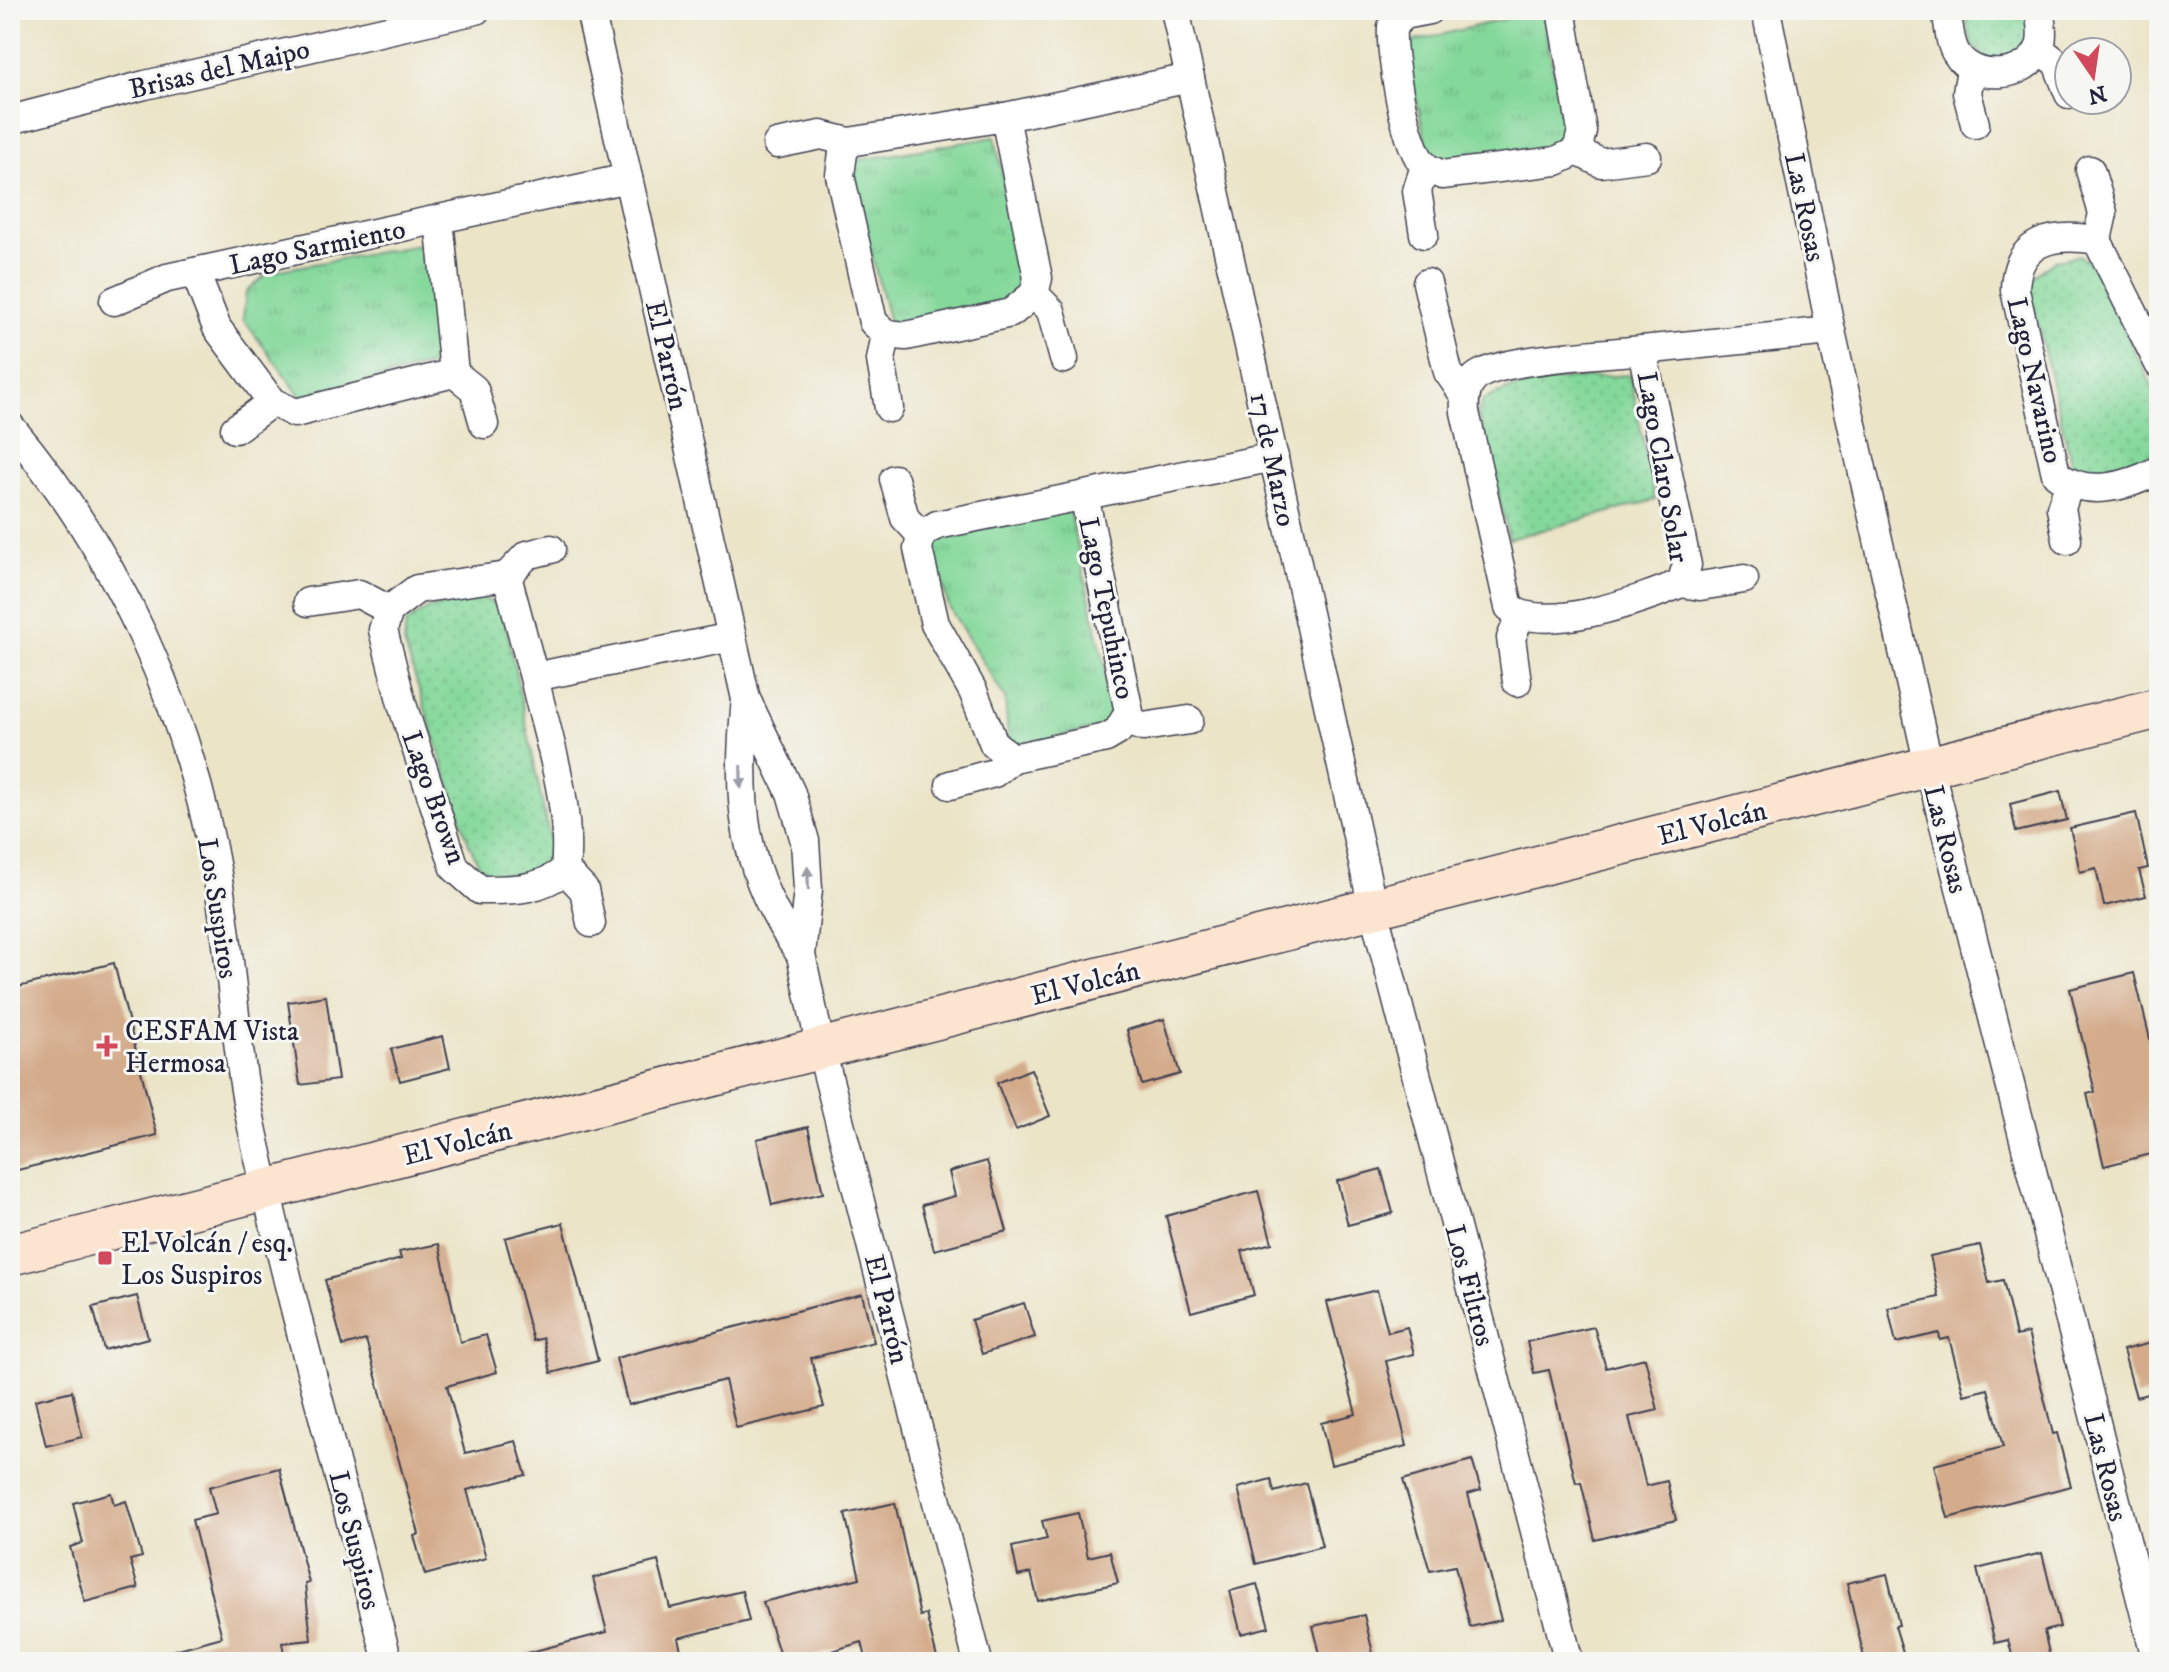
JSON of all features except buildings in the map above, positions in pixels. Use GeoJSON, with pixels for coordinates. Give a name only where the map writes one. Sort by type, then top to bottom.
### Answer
{"type":"FeatureCollection","features":[{"type":"Feature","properties":{"kind":"street","name":"Brisas del Maipo"},"geometry":{"type":"LineString","coordinates":[[10,120],[160,82],[476,10]]}},
{"type":"Feature","properties":{"kind":"street","name":"El Parrón"},"geometry":{"type":"LineString","coordinates":[[590,10],[746,699],[791,793],[805,841],[808,889],[801,955]]}},
{"type":"Feature","properties":{"kind":"street","name":"17 de Marzo"},"geometry":{"type":"LineString","coordinates":[[1175,10],[1373,908]]}},
{"type":"Feature","properties":{"kind":"street"},"geometry":{"type":"LineString","coordinates":[[1429,10],[1384,18],[1415,150],[1425,166],[1442,175],[1556,161],[1577,151]]}},
{"type":"Feature","properties":{"kind":"street"},"geometry":{"type":"LineString","coordinates":[[1561,10],[1582,131],[1577,151]]}},
{"type":"Feature","properties":{"kind":"street","name":"Las Rosas"},"geometry":{"type":"LineString","coordinates":[[1766,10],[1831,331],[1929,766],[2157,1662]]}},
{"type":"Feature","properties":{"kind":"street"},"geometry":{"type":"LineString","coordinates":[[1946,10],[1955,52],[1971,69],[1996,74],[2020,68],[2039,49],[2043,29],[2039,10]]}},
{"type":"Feature","properties":{"kind":"street"},"geometry":{"type":"LineString","coordinates":[[2039,49],[2053,60]]}},
{"type":"Feature","properties":{"kind":"street"},"geometry":{"type":"LineString","coordinates":[[1971,69],[1967,93],[1975,124]]}},
{"type":"Feature","properties":{"kind":"street"},"geometry":{"type":"LineString","coordinates":[[777,144],[821,135],[849,142],[1005,117],[1190,78]]}},
{"type":"Feature","properties":{"kind":"street"},"geometry":{"type":"LineString","coordinates":[[849,142],[843,153],[840,175],[873,322],[886,334],[906,336],[1011,313],[1034,294],[1038,278],[1005,117]]}},
{"type":"Feature","properties":{"kind":"street"},"geometry":{"type":"LineString","coordinates":[[1577,151],[1601,163],[1647,157]]}},
{"type":"Feature","properties":{"kind":"street"},"geometry":{"type":"LineString","coordinates":[[1424,234],[1417,191],[1425,166]]}},
{"type":"Feature","properties":{"kind":"street"},"geometry":{"type":"LineString","coordinates":[[2090,170],[2103,213],[2097,240],[2157,354]]}},
{"type":"Feature","properties":{"kind":"street","name":"Lago Sarmiento"},"geometry":{"type":"LineString","coordinates":[[114,301],[167,278],[628,178]]}},
{"type":"Feature","properties":{"kind":"street","name":"Lago Sarmiento"},"geometry":{"type":"LineString","coordinates":[[439,219],[454,373]]}},
{"type":"Feature","properties":{"kind":"street","name":"Lago Navarino"},"geometry":{"type":"LineString","coordinates":[[2097,240],[2070,235],[2042,242],[2022,255],[2015,269],[2015,290],[2056,474],[2069,485],[2096,490],[2159,470]]}},
{"type":"Feature","properties":{"kind":"street","name":"Lago Sarmiento"},"geometry":{"type":"LineString","coordinates":[[195,272],[217,328],[272,402]]}},
{"type":"Feature","properties":{"kind":"street"},"geometry":{"type":"LineString","coordinates":[[1427,283],[1448,372],[1464,395],[1465,412],[1509,607],[1520,617],[1511,638],[1517,682]]}},
{"type":"Feature","properties":{"kind":"street"},"geometry":{"type":"LineString","coordinates":[[1034,294],[1051,311],[1064,359]]}},
{"type":"Feature","properties":{"kind":"street","name":"Lago Claro Solar"},"geometry":{"type":"LineString","coordinates":[[1464,395],[1473,379],[1497,366],[1831,331]]}},
{"type":"Feature","properties":{"kind":"street"},"geometry":{"type":"LineString","coordinates":[[886,334],[881,360],[889,408]]}},
{"type":"Feature","properties":{"kind":"street","name":"Lago Claro Solar"},"geometry":{"type":"LineString","coordinates":[[1642,350],[1687,565],[1681,583]]}},
{"type":"Feature","properties":{"kind":"street"},"geometry":{"type":"LineString","coordinates":[[235,429],[272,402],[295,413],[454,373],[474,389],[484,424]]}},
{"type":"Feature","properties":{"kind":"street","name":"Los Suspiros"},"geometry":{"type":"LineString","coordinates":[[10,426],[21,460],[66,498],[120,589],[143,634],[184,741],[217,873],[240,1057],[266,1190],[388,1662]]}},
{"type":"Feature","properties":{"kind":"street","name":"Lago Tepuhinco"},"geometry":{"type":"LineString","coordinates":[[921,535],[937,525],[1274,457]]}},
{"type":"Feature","properties":{"kind":"street"},"geometry":{"type":"LineString","coordinates":[[894,479],[905,518],[921,535],[918,549],[935,624],[973,691],[994,744],[1013,758]]}},
{"type":"Feature","properties":{"kind":"street","name":"Lago Navarino"},"geometry":{"type":"LineString","coordinates":[[2067,540],[2061,508],[2069,485]]}},
{"type":"Feature","properties":{"kind":"street","name":"Lago Tepuhinco"},"geometry":{"type":"LineString","coordinates":[[950,785],[994,773],[1013,758],[1106,738],[1126,721],[1129,702],[1084,495]]}},
{"type":"Feature","properties":{"kind":"street"},"geometry":{"type":"LineString","coordinates":[[308,602],[359,594],[389,610],[417,589],[507,576],[527,555],[551,549]]}},
{"type":"Feature","properties":{"kind":"street"},"geometry":{"type":"LineString","coordinates":[[507,576],[563,803],[567,848],[565,870],[584,890],[591,923]]}},
{"type":"Feature","properties":{"kind":"street","name":"Lago Claro Solar"},"geometry":{"type":"LineString","coordinates":[[1520,617],[1547,620],[1650,597],[1681,583],[1700,586],[1744,579]]}},
{"type":"Feature","properties":{"kind":"street","name":"Lago Brown"},"geometry":{"type":"LineString","coordinates":[[389,610],[383,630],[402,704],[455,868],[480,890],[524,890],[551,881],[565,870]]}},
{"type":"Feature","properties":{"kind":"street"},"geometry":{"type":"LineString","coordinates":[[534,677],[732,637]]}},
{"type":"Feature","properties":{"kind":"street","name":"El Parrón"},"geometry":{"type":"LineString","coordinates":[[746,699],[740,770],[744,830],[761,885],[801,955],[821,1049],[978,1662]]}},
{"type":"Feature","properties":{"kind":"street","name":"El Volcán"},"geometry":{"type":"LineString","coordinates":[[10,1255],[2159,708]]}},
{"type":"Feature","properties":{"kind":"street","name":"Lago Tepuhinco"},"geometry":{"type":"LineString","coordinates":[[1126,721],[1143,727],[1189,720]]}},
{"type":"Feature","properties":{"kind":"street","name":"Los Filtros"},"geometry":{"type":"LineString","coordinates":[[1373,908],[1569,1662]]}},
{"type":"Feature","properties":{"kind":"green space"},"geometry":{"type":"Polygon","coordinates":[[[1542,10],[1566,133],[1557,153],[1443,168],[1428,149],[1403,44],[1542,10]]]}},
{"type":"Feature","properties":{"kind":"green space"},"geometry":{"type":"Polygon","coordinates":[[[1964,10],[2029,10],[2032,33],[2027,48],[2013,58],[1990,62],[1972,45],[1964,10]]]}},
{"type":"Feature","properties":{"kind":"green space"},"geometry":{"type":"Polygon","coordinates":[[[995,137],[1028,306],[892,334],[848,162],[995,137]]]}},
{"type":"Feature","properties":{"kind":"green space"},"geometry":{"type":"Polygon","coordinates":[[[423,244],[442,347],[439,363],[302,398],[243,319],[246,292],[269,272],[423,244]]]}},
{"type":"Feature","properties":{"kind":"green space"},"geometry":{"type":"Polygon","coordinates":[[[2079,256],[2092,263],[2159,400],[2159,449],[2127,469],[2102,475],[2080,470],[2071,461],[2031,297],[2032,278],[2055,260],[2079,256]]]}},
{"type":"Feature","properties":{"kind":"green space"},"geometry":{"type":"Polygon","coordinates":[[[1630,375],[1655,500],[1509,539],[1478,414],[1483,400],[1536,383],[1630,375]]]}},
{"type":"Feature","properties":{"kind":"green space"},"geometry":{"type":"Polygon","coordinates":[[[1068,505],[1118,723],[1009,748],[1005,698],[949,607],[929,535],[1068,505]]]}},
{"type":"Feature","properties":{"kind":"green space"},"geometry":{"type":"Polygon","coordinates":[[[481,598],[502,606],[552,851],[541,868],[511,875],[482,871],[469,844],[404,643],[406,623],[427,609],[481,598]]]}},
{"type":"Feature","properties":{"kind":"place","name":"CESFAM Vista Hermosa"},"geometry":{"type":"Point","coordinates":[107,1046]}},
{"type":"Feature","properties":{"kind":"place","name":"El Volcán / esq. Los Suspiros"},"geometry":{"type":"Point","coordinates":[105,1258]}}]}
